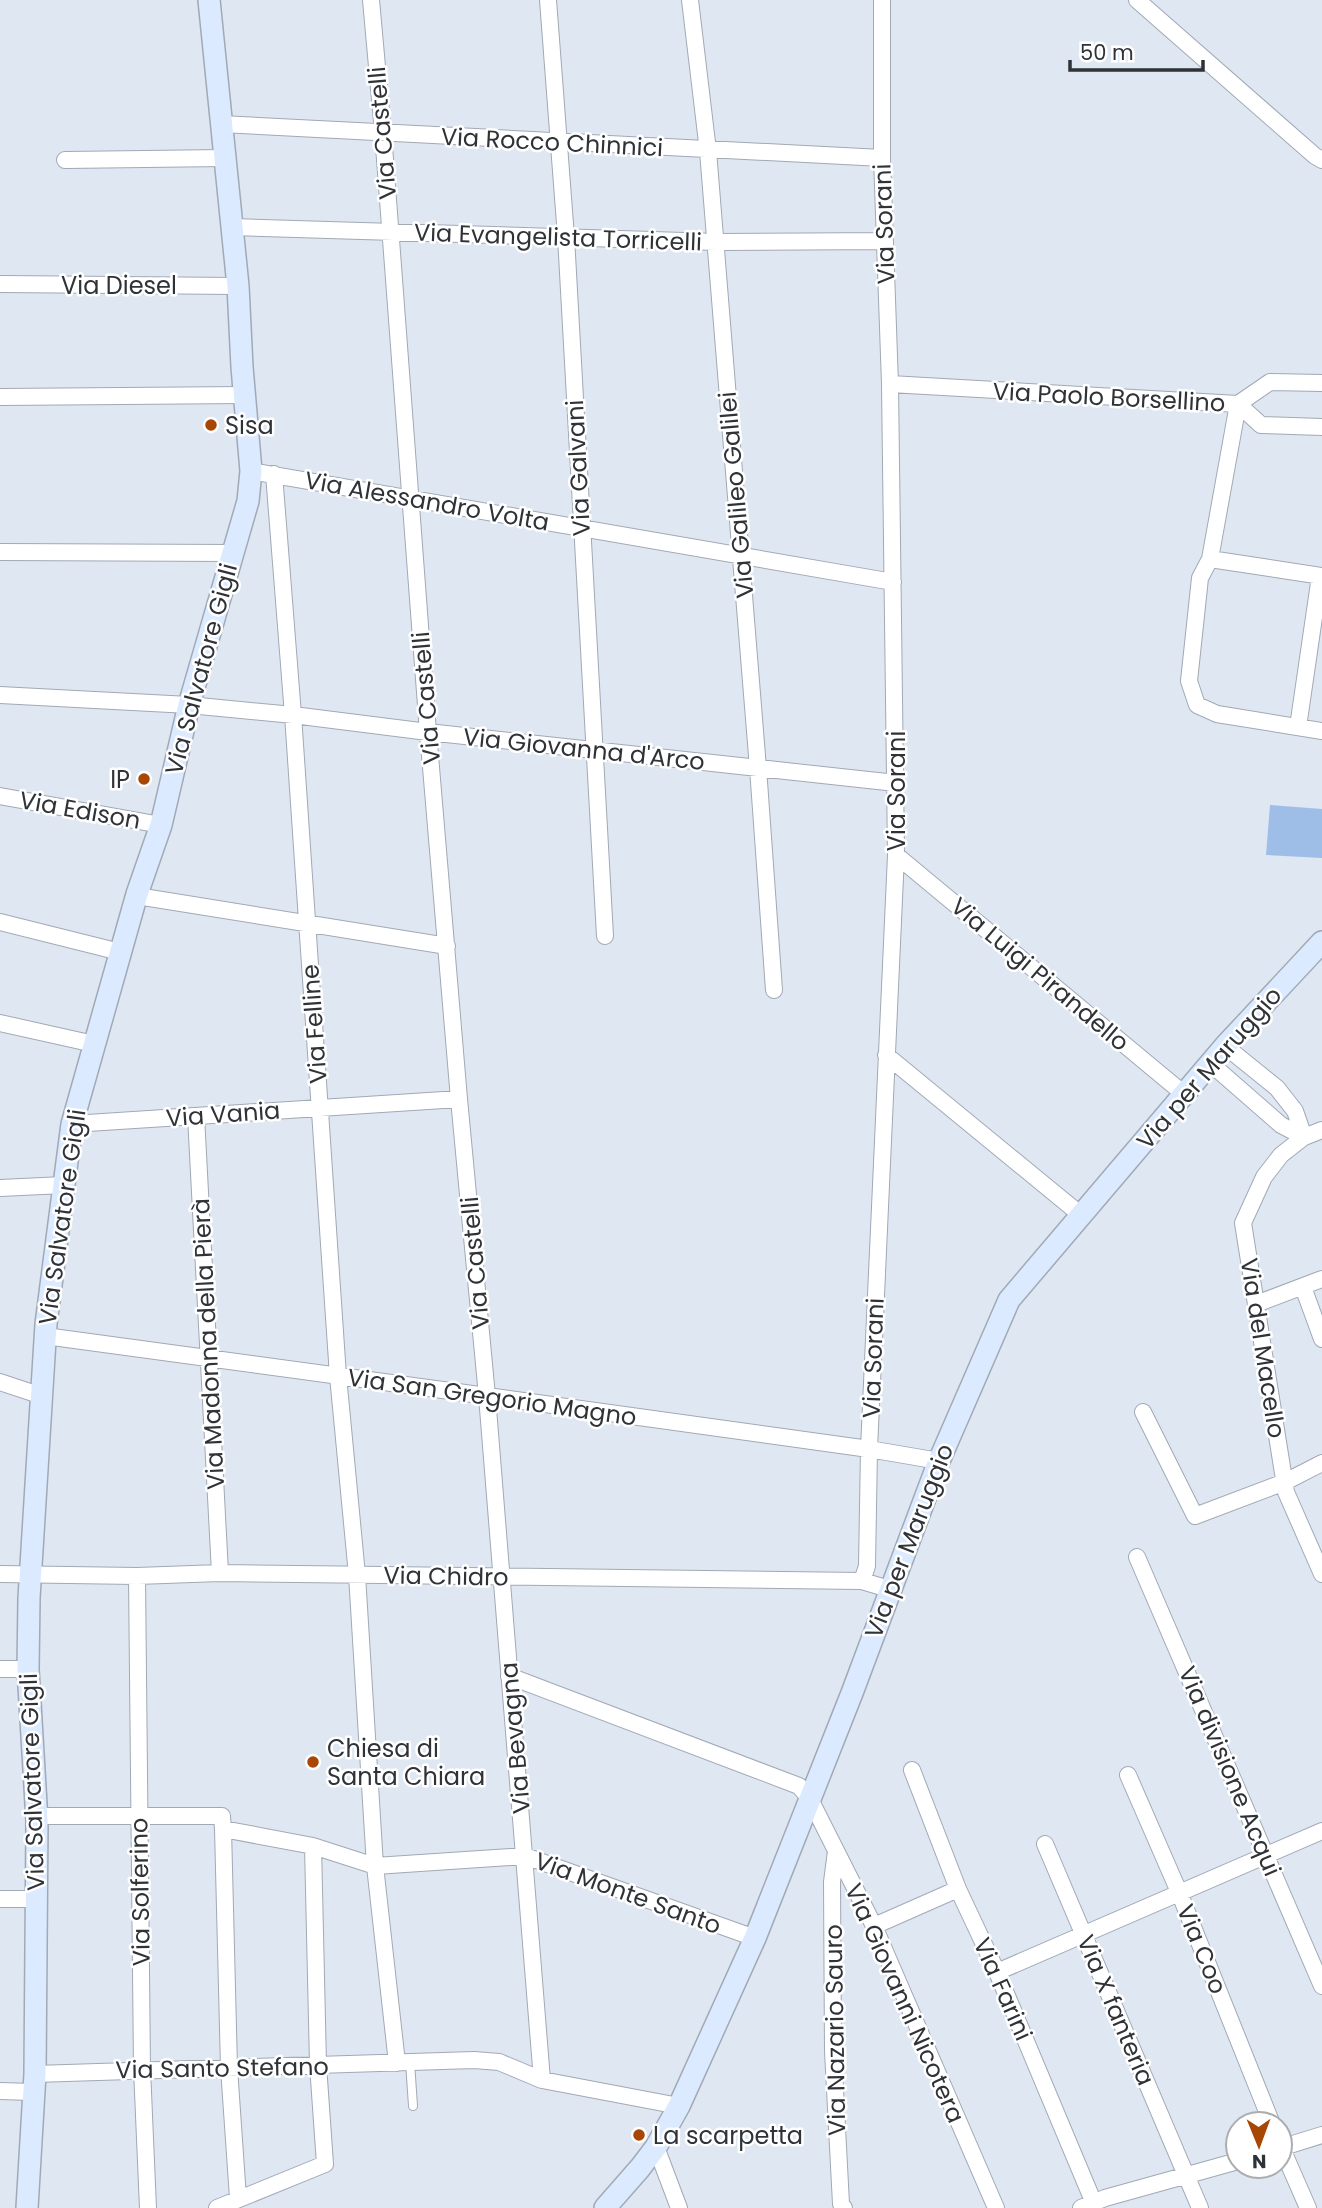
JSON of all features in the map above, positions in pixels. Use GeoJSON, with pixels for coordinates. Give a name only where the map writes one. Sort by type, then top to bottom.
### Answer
{"type":"FeatureCollection","features":[{"type":"Feature","properties":{"kind":"street","name":"Via Salvatore Gigli"},"geometry":{"type":"LineString","coordinates":[[27,2208],[33,2083],[37,1816],[27,1669],[30,1574],[45,1336],[64,1185],[72,1124],[120,952],[161,825],[189,705],[248,501],[251,471],[238,286],[209,0]]}},
{"type":"Feature","properties":{"kind":"street","name":"Via Castelli"},"geometry":{"type":"LineString","coordinates":[[371,0],[428,732],[487,1396]]}},
{"type":"Feature","properties":{"kind":"street","name":"Via Galvani"},"geometry":{"type":"LineString","coordinates":[[548,0],[566,237],[605,936]]}},
{"type":"Feature","properties":{"kind":"street","name":"Via Galileo Galilei"},"geometry":{"type":"LineString","coordinates":[[690,0],[716,242],[774,990]]}},
{"type":"Feature","properties":{"kind":"street","name":"Via Sorani"},"geometry":{"type":"LineString","coordinates":[[862,1581],[867,1566],[869,1450],[897,855],[890,384],[882,158],[882,0]]}},
{"type":"Feature","properties":{"kind":"street"},"geometry":{"type":"LineString","coordinates":[[1137,0],[1322,160]]}},
{"type":"Feature","properties":{"kind":"street","name":"Via Rocco Chinnici"},"geometry":{"type":"LineString","coordinates":[[221,124],[882,158]]}},
{"type":"Feature","properties":{"kind":"street"},"geometry":{"type":"LineString","coordinates":[[65,160],[225,158]]}},
{"type":"Feature","properties":{"kind":"street","name":"Via Evangelista Torricelli"},"geometry":{"type":"LineString","coordinates":[[232,227],[716,242],[884,241]]}},
{"type":"Feature","properties":{"kind":"street","name":"Via Diesel"},"geometry":{"type":"LineString","coordinates":[[0,284],[238,286]]}},
{"type":"Feature","properties":{"kind":"street","name":"Via Paolo Borsellino"},"geometry":{"type":"LineString","coordinates":[[890,384],[1238,404],[1270,383],[1322,383]]}},
{"type":"Feature","properties":{"kind":"street"},"geometry":{"type":"LineString","coordinates":[[0,397],[244,395]]}},
{"type":"Feature","properties":{"kind":"street"},"geometry":{"type":"LineString","coordinates":[[1238,404],[1261,425],[1322,427]]}},
{"type":"Feature","properties":{"kind":"street"},"geometry":{"type":"LineString","coordinates":[[1238,404],[1210,559],[1200,579],[1189,681],[1197,705],[1217,714],[1322,731]]}},
{"type":"Feature","properties":{"kind":"street","name":"Via Alessandro Volta"},"geometry":{"type":"LineString","coordinates":[[251,471],[892,582]]}},
{"type":"Feature","properties":{"kind":"street","name":"Via Felline"},"geometry":{"type":"LineString","coordinates":[[274,474],[338,1376],[357,1575],[375,1866],[403,2063]]}},
{"type":"Feature","properties":{"kind":"street"},"geometry":{"type":"LineString","coordinates":[[0,552],[232,553]]}},
{"type":"Feature","properties":{"kind":"street"},"geometry":{"type":"LineString","coordinates":[[1210,559],[1321,576],[1298,727]]}},
{"type":"Feature","properties":{"kind":"street","name":"Via Giovanna d'Arco"},"geometry":{"type":"LineString","coordinates":[[0,695],[189,705],[293,715],[896,783]]}},
{"type":"Feature","properties":{"kind":"street","name":"Via Edison"},"geometry":{"type":"LineString","coordinates":[[0,796],[161,825]]}},
{"type":"Feature","properties":{"kind":"street","name":"Via Luigi Pirandello"},"geometry":{"type":"LineString","coordinates":[[897,855],[1184,1094]]}},
{"type":"Feature","properties":{"kind":"street"},"geometry":{"type":"LineString","coordinates":[[137,896],[447,946]]}},
{"type":"Feature","properties":{"kind":"street"},"geometry":{"type":"LineString","coordinates":[[0,922],[120,952]]}},
{"type":"Feature","properties":{"kind":"street","name":"Via per Maruggio"},"geometry":{"type":"LineString","coordinates":[[605,2208],[656,2147],[679,2106],[755,1938],[939,1461],[1009,1300],[1210,1063],[1322,942]]}},
{"type":"Feature","properties":{"kind":"street"},"geometry":{"type":"LineString","coordinates":[[0,1023],[94,1044]]}},
{"type":"Feature","properties":{"kind":"street"},"geometry":{"type":"LineString","coordinates":[[1225,1046],[1277,1088],[1295,1111],[1304,1137]]}},
{"type":"Feature","properties":{"kind":"street"},"geometry":{"type":"LineString","coordinates":[[886,1055],[1081,1215]]}},
{"type":"Feature","properties":{"kind":"street"},"geometry":{"type":"LineString","coordinates":[[1210,1063],[1281,1125],[1304,1137]]}},
{"type":"Feature","properties":{"kind":"street","name":"Via Vania"},"geometry":{"type":"LineString","coordinates":[[72,1124],[459,1100]]}},
{"type":"Feature","properties":{"kind":"street","name":"Via Madonna della Pierà"},"geometry":{"type":"LineString","coordinates":[[196,1116],[220,1573]]}},
{"type":"Feature","properties":{"kind":"street","name":"Via del Macello"},"geometry":{"type":"LineString","coordinates":[[1322,1130],[1304,1137],[1281,1155],[1264,1177],[1243,1223],[1286,1492],[1322,1574]]}},
{"type":"Feature","properties":{"kind":"street"},"geometry":{"type":"LineString","coordinates":[[0,1188],[64,1185]]}},
{"type":"Feature","properties":{"kind":"street"},"geometry":{"type":"LineString","coordinates":[[1256,1304],[1322,1279]]}},
{"type":"Feature","properties":{"kind":"street"},"geometry":{"type":"LineString","coordinates":[[1303,1287],[1322,1339]]}},
{"type":"Feature","properties":{"kind":"street","name":"Via San Gregorio Magno"},"geometry":{"type":"LineString","coordinates":[[45,1336],[939,1461]]}},
{"type":"Feature","properties":{"kind":"street"},"geometry":{"type":"LineString","coordinates":[[0,1382],[42,1396]]}},
{"type":"Feature","properties":{"kind":"street","name":"Via Bevagna"},"geometry":{"type":"LineString","coordinates":[[487,1396],[542,2080]]}},
{"type":"Feature","properties":{"kind":"street"},"geometry":{"type":"LineString","coordinates":[[1143,1412],[1195,1516],[1285,1482],[1322,1463]]}},
{"type":"Feature","properties":{"kind":"street","name":"Via divisione Acqui"},"geometry":{"type":"LineString","coordinates":[[1138,1558],[1322,1986]]}},
{"type":"Feature","properties":{"kind":"street","name":"Via Chidro"},"geometry":{"type":"LineString","coordinates":[[0,1574],[137,1576],[220,1573],[862,1581],[890,1589]]}},
{"type":"Feature","properties":{"kind":"street","name":"Via Solferino"},"geometry":{"type":"LineString","coordinates":[[137,1576],[142,2069],[148,2208]]}},
{"type":"Feature","properties":{"kind":"street"},"geometry":{"type":"LineString","coordinates":[[0,1669],[27,1669]]}},
{"type":"Feature","properties":{"kind":"street"},"geometry":{"type":"LineString","coordinates":[[509,1676],[799,1786],[810,1799]]}},
{"type":"Feature","properties":{"kind":"street","name":"Via Farini"},"geometry":{"type":"LineString","coordinates":[[912,1770],[958,1889],[997,1972],[1090,2206]]}},
{"type":"Feature","properties":{"kind":"street","name":"Via Coo"},"geometry":{"type":"LineString","coordinates":[[1128,1775],[1179,1892],[1266,2110]]}},
{"type":"Feature","properties":{"kind":"street","name":"Via Giovanni Nicotera"},"geometry":{"type":"LineString","coordinates":[[810,1799],[874,1926],[996,2208]]}},
{"type":"Feature","properties":{"kind":"street"},"geometry":{"type":"LineString","coordinates":[[37,1816],[222,1816],[229,2068],[238,2198]]}},
{"type":"Feature","properties":{"kind":"street"},"geometry":{"type":"LineString","coordinates":[[223,1829],[313,1846],[375,1866]]}},
{"type":"Feature","properties":{"kind":"street"},"geometry":{"type":"LineString","coordinates":[[997,1972],[1322,1831]]}},
{"type":"Feature","properties":{"kind":"street","name":"Via X fanteria"},"geometry":{"type":"LineString","coordinates":[[1045,1844],[1200,2208]]}},
{"type":"Feature","properties":{"kind":"street"},"geometry":{"type":"LineString","coordinates":[[217,2208],[325,2164],[318,2065],[313,1846]]}},
{"type":"Feature","properties":{"kind":"street","name":"Via Nazario Sauro"},"geometry":{"type":"LineString","coordinates":[[836,1851],[832,1882],[833,2050],[841,2204],[844,2208]]}},
{"type":"Feature","properties":{"kind":"street","name":"Via Monte Santo"},"geometry":{"type":"LineString","coordinates":[[375,1866],[525,1856],[755,1938]]}},
{"type":"Feature","properties":{"kind":"street"},"geometry":{"type":"LineString","coordinates":[[874,1926],[958,1889]]}},
{"type":"Feature","properties":{"kind":"street"},"geometry":{"type":"LineString","coordinates":[[0,1899],[36,1899]]}},
{"type":"Feature","properties":{"kind":"street","name":"Via Santo Stefano"},"geometry":{"type":"LineString","coordinates":[[0,2091],[33,2083],[142,2069],[474,2060],[499,2062],[542,2080],[679,2106]]}},
{"type":"Feature","properties":{"kind":"street"},"geometry":{"type":"LineString","coordinates":[[1294,2143],[1322,2135]]}},
{"type":"Feature","properties":{"kind":"street"},"geometry":{"type":"LineString","coordinates":[[656,2147],[679,2208]]}},
{"type":"Feature","properties":{"kind":"street"},"geometry":{"type":"LineString","coordinates":[[1090,2206],[1224,2165]]}},
{"type":"Feature","properties":{"kind":"street"},"geometry":{"type":"LineString","coordinates":[[1294,2178],[1308,2208]]}},
{"type":"Feature","properties":{"kind":"lane"},"geometry":{"type":"LineString","coordinates":[[403,2063],[413,2106]]}},
{"type":"Feature","properties":{"kind":"shaded area"},"geometry":{"type":"Polygon","coordinates":[[[1270,805],[1322,809],[1322,858],[1266,855],[1270,805]]]}},
{"type":"Feature","properties":{"kind":"place","name":"Sisa"},"geometry":{"type":"Point","coordinates":[211,425]}},
{"type":"Feature","properties":{"kind":"place","name":"IP"},"geometry":{"type":"Point","coordinates":[144,779]}},
{"type":"Feature","properties":{"kind":"place","name":"Chiesa di Santa Chiara"},"geometry":{"type":"Point","coordinates":[313,1762]}},
{"type":"Feature","properties":{"kind":"place","name":"La scarpetta"},"geometry":{"type":"Point","coordinates":[639,2135]}}]}
